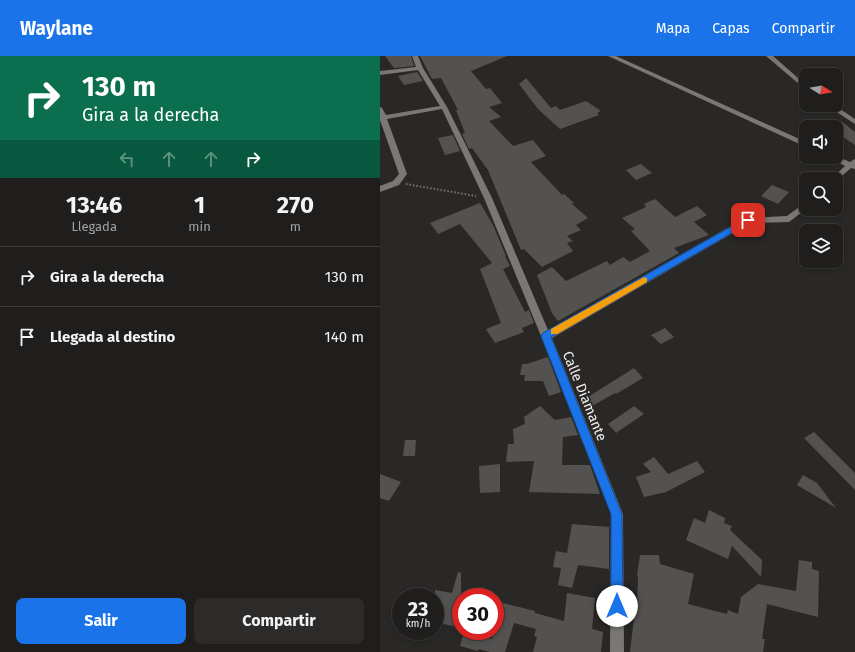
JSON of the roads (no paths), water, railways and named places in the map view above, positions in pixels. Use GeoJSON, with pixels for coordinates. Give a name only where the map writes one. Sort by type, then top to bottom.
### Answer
{"type":"FeatureCollection","features":[{"type":"Feature","properties":{"kind":"street","name":"Calle Diamante"},"geometry":{"type":"LineString","coordinates":[[415,56],[420,68],[444,107],[488,198],[546,336],[617,514],[617,652]]}},
{"type":"Feature","properties":{"kind":"street"},"geometry":{"type":"LineString","coordinates":[[611,56],[799,142]]}},
{"type":"Feature","properties":{"kind":"street"},"geometry":{"type":"LineString","coordinates":[[769,56],[799,82]]}},
{"type":"Feature","properties":{"kind":"street"},"geometry":{"type":"LineString","coordinates":[[380,73],[420,68]]}},
{"type":"Feature","properties":{"kind":"street"},"geometry":{"type":"LineString","coordinates":[[382,117],[444,107]]}},
{"type":"Feature","properties":{"kind":"street"},"geometry":{"type":"LineString","coordinates":[[380,109],[404,174],[396,183],[380,189]]}},
{"type":"Feature","properties":{"kind":"street"},"geometry":{"type":"LineString","coordinates":[[840,112],[855,122]]}},
{"type":"Feature","properties":{"kind":"street"},"geometry":{"type":"LineString","coordinates":[[843,160],[854,164]]}},
{"type":"Feature","properties":{"kind":"street"},"geometry":{"type":"LineString","coordinates":[[843,173],[854,164]]}},
{"type":"Feature","properties":{"kind":"street"},"geometry":{"type":"LineString","coordinates":[[546,336],[748,220],[790,219],[799,211]]}}]}
